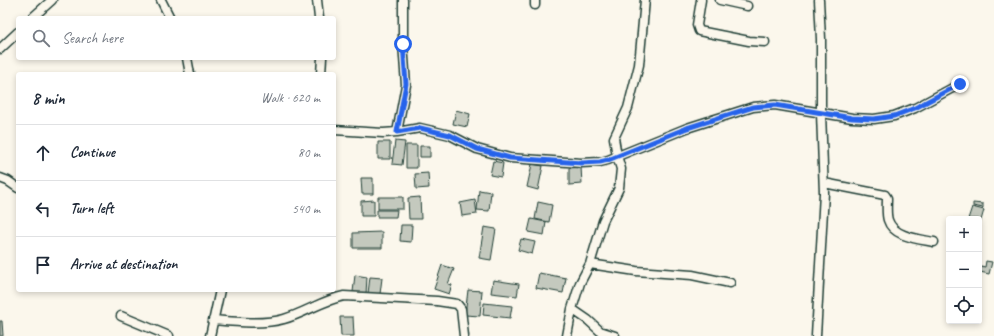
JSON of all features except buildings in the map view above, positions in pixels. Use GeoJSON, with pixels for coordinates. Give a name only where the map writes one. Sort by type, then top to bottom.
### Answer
{"type":"FeatureCollection","features":[{"type":"Feature","properties":{"kind":"street"},"geometry":{"type":"LineString","coordinates":[[34,16],[52,0]]}},
{"type":"Feature","properties":{"kind":"street"},"geometry":{"type":"LineString","coordinates":[[161,0],[169,16]]}},
{"type":"Feature","properties":{"kind":"street"},"geometry":{"type":"LineString","coordinates":[[317,0],[319,16]]}},
{"type":"Feature","properties":{"kind":"street"},"geometry":{"type":"LineString","coordinates":[[397,132],[406,84],[403,44],[403,0]]}},
{"type":"Feature","properties":{"kind":"street"},"geometry":{"type":"LineString","coordinates":[[567,336],[572,309],[580,283],[590,264],[603,221],[619,188],[621,169],[614,138],[628,108],[639,65],[646,0]]}},
{"type":"Feature","properties":{"kind":"street"},"geometry":{"type":"LineString","coordinates":[[701,0],[697,25],[699,32],[749,41],[765,42]]}},
{"type":"Feature","properties":{"kind":"street"},"geometry":{"type":"LineString","coordinates":[[720,0],[747,6]]}},
{"type":"Feature","properties":{"kind":"street"},"geometry":{"type":"LineString","coordinates":[[816,336],[824,183],[819,0]]}},
{"type":"Feature","properties":{"kind":"street"},"geometry":{"type":"LineString","coordinates":[[0,49],[16,34]]}},
{"type":"Feature","properties":{"kind":"street"},"geometry":{"type":"LineString","coordinates":[[187,60],[190,72]]}},
{"type":"Feature","properties":{"kind":"street"},"geometry":{"type":"LineString","coordinates":[[321,72],[322,60]]}},
{"type":"Feature","properties":{"kind":"street"},"geometry":{"type":"LineString","coordinates":[[336,130],[397,132],[420,128],[450,135],[477,149],[510,158],[582,163],[600,162],[687,128],[753,107],[775,105],[852,118],[874,119],[894,116],[915,108],[960,84]]}},
{"type":"Feature","properties":{"kind":"street"},"geometry":{"type":"LineString","coordinates":[[0,178],[16,187]]}},
{"type":"Feature","properties":{"kind":"street"},"geometry":{"type":"LineString","coordinates":[[824,183],[884,195],[887,198],[887,219],[894,230],[900,234],[934,242]]}},
{"type":"Feature","properties":{"kind":"street"},"geometry":{"type":"LineString","coordinates":[[590,264],[636,271],[692,275],[730,283]]}},
{"type":"Feature","properties":{"kind":"street"},"geometry":{"type":"LineString","coordinates":[[210,336],[220,292]]}},
{"type":"Feature","properties":{"kind":"street"},"geometry":{"type":"LineString","coordinates":[[213,320],[250,323],[283,320],[335,298],[344,296],[437,301],[457,304],[462,309],[464,336]]}},
{"type":"Feature","properties":{"kind":"street"},"geometry":{"type":"LineString","coordinates":[[572,309],[588,320],[600,331],[615,336]]}},
{"type":"Feature","properties":{"kind":"street"},"geometry":{"type":"LineString","coordinates":[[121,316],[169,336]]}},
{"type":"Feature","properties":{"kind":"route"},"geometry":{"type":"LineString","coordinates":[[403,44],[406,84],[397,132],[420,128],[450,135],[477,149],[492,154],[527,160],[582,163],[600,162],[687,128],[753,107],[775,105],[852,118],[874,119],[894,116],[915,108],[960,84]]}}]}
